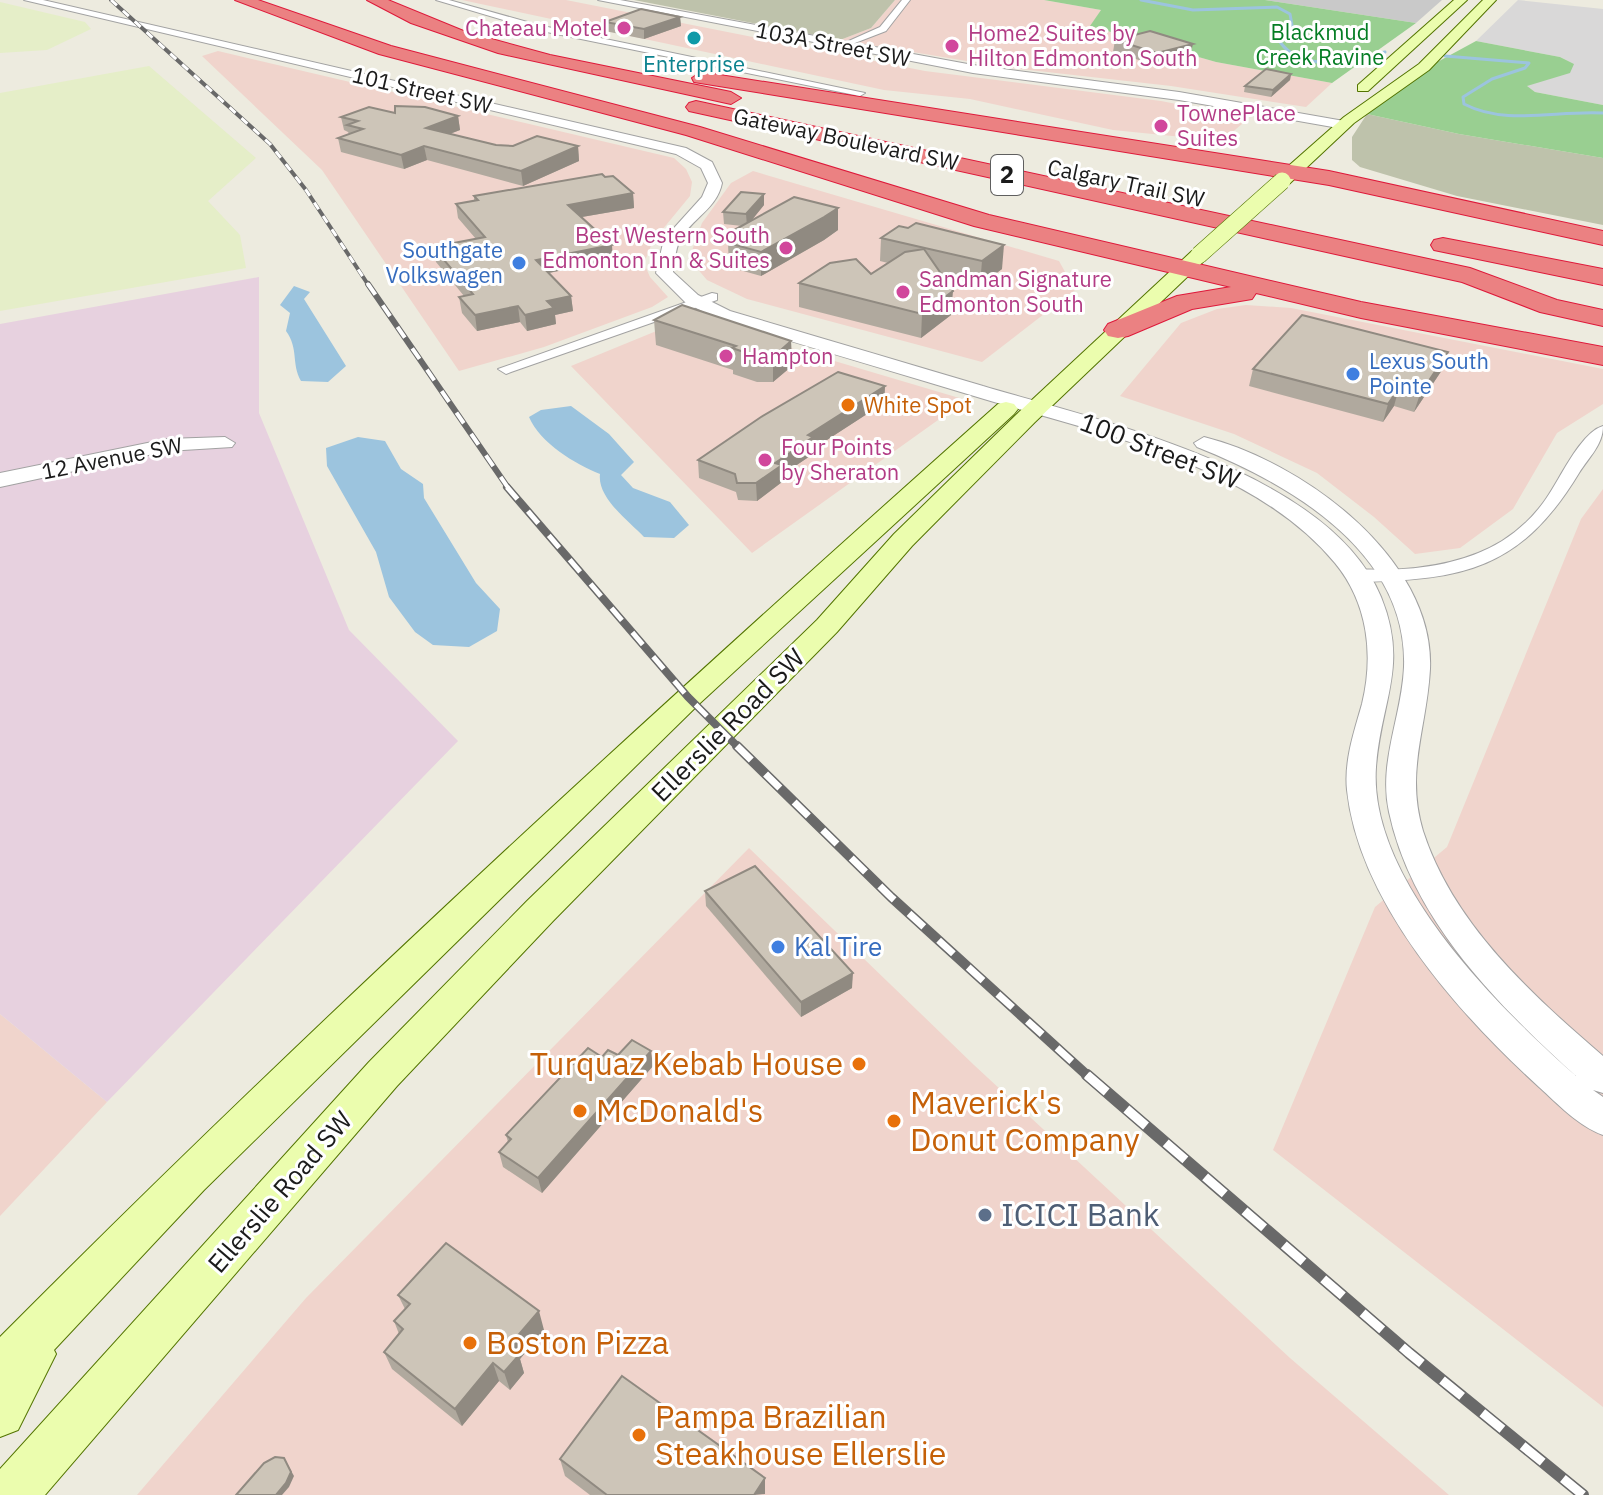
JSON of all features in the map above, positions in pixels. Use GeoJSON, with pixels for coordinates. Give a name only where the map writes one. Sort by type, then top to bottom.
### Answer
{"type":"FeatureCollection","features":[{"type":"Feature","properties":{"kind":"highway"},"geometry":{"type":"LineString","coordinates":[[243,0],[385,50],[693,131],[982,221],[1181,260],[1361,310]]}},
{"type":"Feature","properties":{"kind":"highway","name":"Gateway Boulevard SW"},"geometry":{"type":"LineString","coordinates":[[276,0],[428,44],[1470,276],[1549,306],[1603,318]]}},
{"type":"Feature","properties":{"kind":"highway"},"geometry":{"type":"LineString","coordinates":[[293,0],[341,16]]}},
{"type":"Feature","properties":{"kind":"highway"},"geometry":{"type":"LineString","coordinates":[[359,0],[432,29],[536,55]]}},
{"type":"Feature","properties":{"kind":"highway","name":"Calgary Trail SW"},"geometry":{"type":"LineString","coordinates":[[375,0],[454,32],[536,55],[1236,207],[1376,231]]}},
{"type":"Feature","properties":{"kind":"highway"},"geometry":{"type":"LineString","coordinates":[[390,0],[516,39],[655,70],[849,103],[1213,157],[1277,174],[1473,208]]}},
{"type":"Feature","properties":{"kind":"highway"},"geometry":{"type":"LineString","coordinates":[[860,93],[975,107],[1081,136]]}},
{"type":"Feature","properties":{"kind":"highway"},"geometry":{"type":"LineString","coordinates":[[1213,157],[1259,158],[1295,147]]}},
{"type":"Feature","properties":{"kind":"highway"},"geometry":{"type":"LineString","coordinates":[[1319,147],[1322,155],[1355,176],[1473,208],[1603,238]]}},
{"type":"Feature","properties":{"kind":"highway"},"geometry":{"type":"LineString","coordinates":[[1236,207],[1603,285]]}},
{"type":"Feature","properties":{"kind":"highway"},"geometry":{"type":"LineString","coordinates":[[1420,240],[1603,277]]}},
{"type":"Feature","properties":{"kind":"highway"},"geometry":{"type":"LineString","coordinates":[[1470,276],[1603,306]]}},
{"type":"Feature","properties":{"kind":"highway"},"geometry":{"type":"LineString","coordinates":[[1118,330],[1174,305],[1224,295],[1265,295],[1603,356]]}},
{"type":"Feature","properties":{"kind":"main road","name":"Ellerslie Road SW"},"geometry":{"type":"LineString","coordinates":[[1277,174],[1295,147],[1338,115],[1424,67],[1490,0]]}},
{"type":"Feature","properties":{"kind":"main road","name":"Ellerslie Road SW"},"geometry":{"type":"LineString","coordinates":[[0,1372],[189,1176],[688,697],[1030,397],[1277,174],[1319,147],[1338,115],[1460,1]]}},
{"type":"Feature","properties":{"kind":"main road"},"geometry":{"type":"LineString","coordinates":[[1453,37],[1466,9],[1460,1]]}},
{"type":"Feature","properties":{"kind":"main road","name":"Ellerslie Road SW"},"geometry":{"type":"LineString","coordinates":[[11,1495],[383,1074],[540,911],[827,626],[1030,397],[1118,330],[1181,260]]}},
{"type":"Feature","properties":{"kind":"main road"},"geometry":{"type":"LineString","coordinates":[[0,1412],[53,1317]]}},
{"type":"Feature","properties":{"kind":"street","name":"101 Street SW"},"geometry":{"type":"LineString","coordinates":[[29,0],[681,151],[707,165],[714,176],[714,190],[675,235],[664,273],[724,315],[870,358],[1030,397]]}},
{"type":"Feature","properties":{"kind":"street"},"geometry":{"type":"LineString","coordinates":[[440,0],[537,27],[860,93]]}},
{"type":"Feature","properties":{"kind":"street","name":"103A Street SW"},"geometry":{"type":"LineString","coordinates":[[603,0],[1001,74],[1338,115]]}},
{"type":"Feature","properties":{"kind":"street"},"geometry":{"type":"LineString","coordinates":[[845,46],[883,29],[906,0]]}},
{"type":"Feature","properties":{"kind":"street","name":"103A Street SW"},"geometry":{"type":"LineString","coordinates":[[1113,86],[1171,90],[1338,115]]}},
{"type":"Feature","properties":{"kind":"street","name":"101 Street SW"},"geometry":{"type":"LineString","coordinates":[[705,300],[1030,397]]}},
{"type":"Feature","properties":{"kind":"street"},"geometry":{"type":"LineString","coordinates":[[506,369],[705,300]]}},
{"type":"Feature","properties":{"kind":"street","name":"100 Street SW"},"geometry":{"type":"LineString","coordinates":[[1030,397],[1223,470],[1287,507],[1312,527],[1357,576],[1371,602],[1382,648],[1381,678],[1364,748],[1362,792],[1385,865],[1419,929],[1480,1006],[1543,1069],[1603,1119]]}},
{"type":"Feature","properties":{"kind":"street","name":"100 Street SW"},"geometry":{"type":"LineString","coordinates":[[1030,397],[1218,447],[1280,476],[1341,519],[1369,548],[1390,576],[1414,626],[1415,683],[1399,752],[1398,777],[1402,807],[1415,847],[1437,896],[1478,955],[1536,1017],[1603,1078]]}},
{"type":"Feature","properties":{"kind":"street"},"geometry":{"type":"LineString","coordinates":[[1357,576],[1424,575],[1493,554],[1519,539],[1550,506],[1584,453],[1603,431]]}},
{"type":"Feature","properties":{"kind":"street","name":"12 Avenue SW"},"geometry":{"type":"LineString","coordinates":[[0,480],[167,445],[225,443]]}},
{"type":"Feature","properties":{"kind":"shaded area"},"geometry":{"type":"Polygon","coordinates":[[[462,0],[566,0],[925,71],[1161,101],[1249,118],[1222,141],[1113,130],[970,99],[884,90],[462,0]]]}},
{"type":"Feature","properties":{"kind":"shaded area"},"geometry":{"type":"Polygon","coordinates":[[[634,0],[895,0],[871,28],[840,40],[634,0]]]}},
{"type":"Feature","properties":{"kind":"shaded area"},"geometry":{"type":"Polygon","coordinates":[[[895,0],[1044,0],[1101,10],[1091,26],[1216,62],[1332,83],[1306,107],[1171,86],[1003,67],[840,40],[871,28],[895,0]]]}},
{"type":"Feature","properties":{"kind":"shaded area"},"geometry":{"type":"Polygon","coordinates":[[[1265,0],[1442,0],[1416,23],[1265,0]]]}},
{"type":"Feature","properties":{"kind":"shaded area"},"geometry":{"type":"Polygon","coordinates":[[[1518,0],[1603,9],[1603,105],[1535,92],[1526,86],[1573,64],[1560,57],[1476,41],[1518,0]]]}},
{"type":"Feature","properties":{"kind":"shaded area"},"geometry":{"type":"Polygon","coordinates":[[[0,2],[85,22],[91,29],[47,50],[0,53],[0,2]]]}},
{"type":"Feature","properties":{"kind":"shaded area"},"geometry":{"type":"Polygon","coordinates":[[[218,51],[674,158],[686,169],[692,182],[690,196],[653,241],[644,263],[650,277],[668,297],[652,307],[544,347],[459,371],[322,170],[202,56],[218,51]]]}},
{"type":"Feature","properties":{"kind":"shaded area"},"geometry":{"type":"Polygon","coordinates":[[[149,66],[256,158],[208,201],[240,235],[246,268],[0,311],[0,93],[149,66]]]}},
{"type":"Feature","properties":{"kind":"shaded area"},"geometry":{"type":"Polygon","coordinates":[[[1367,114],[1459,134],[1603,158],[1603,225],[1457,196],[1360,167],[1352,160],[1352,137],[1367,114]]]}},
{"type":"Feature","properties":{"kind":"shaded area"},"geometry":{"type":"Polygon","coordinates":[[[753,171],[1059,261],[1075,290],[982,362],[747,299],[707,280],[689,259],[702,223],[731,183],[753,171]]]}},
{"type":"Feature","properties":{"kind":"shaded area"},"geometry":{"type":"Polygon","coordinates":[[[259,277],[259,413],[349,630],[458,741],[107,1102],[0,1014],[0,324],[259,277]]]}},
{"type":"Feature","properties":{"kind":"shaded area"},"geometry":{"type":"Polygon","coordinates":[[[1246,305],[1291,308],[1603,369],[1603,404],[1557,433],[1513,509],[1460,548],[1415,554],[1317,473],[1234,434],[1120,396],[1181,323],[1217,309],[1246,305]]]}},
{"type":"Feature","properties":{"kind":"shaded area"},"geometry":{"type":"Polygon","coordinates":[[[693,316],[723,328],[966,400],[752,553],[571,366],[693,316]]]}},
{"type":"Feature","properties":{"kind":"shaded area"},"geometry":{"type":"Polygon","coordinates":[[[1603,489],[1603,1407],[1273,1150],[1375,907],[1447,847],[1581,519],[1603,489]]]}},
{"type":"Feature","properties":{"kind":"shaded area"},"geometry":{"type":"Polygon","coordinates":[[[749,848],[974,1065],[1290,1358],[1449,1495],[137,1495],[306,1298],[749,848]]]}},
{"type":"Feature","properties":{"kind":"shaded area"},"geometry":{"type":"Polygon","coordinates":[[[0,1014],[107,1102],[0,1216],[0,1014]]]}},
{"type":"Feature","properties":{"kind":"green space","name":"Blackmud Creek Ravine"},"geometry":{"type":"Polygon","coordinates":[[[1044,0],[1265,0],[1416,23],[1332,83],[1216,62],[1090,26],[1101,10],[1044,0]]]}},
{"type":"Feature","properties":{"kind":"green space","name":"Blackmud Creek Ravine"},"geometry":{"type":"Polygon","coordinates":[[[1476,41],[1560,57],[1574,64],[1570,73],[1527,86],[1535,92],[1603,105],[1603,158],[1459,134],[1367,114],[1430,66],[1476,41]]]}},
{"type":"Feature","properties":{"kind":"water"},"geometry":{"type":"Polygon","coordinates":[[[294,286],[310,292],[304,299],[346,366],[328,382],[301,381],[298,374],[286,331],[290,313],[280,305],[294,286]]]}},
{"type":"Feature","properties":{"kind":"water"},"geometry":{"type":"Polygon","coordinates":[[[571,406],[609,434],[634,462],[621,475],[633,488],[670,502],[689,525],[674,538],[644,537],[609,500],[600,483],[600,474],[559,452],[534,427],[529,417],[541,410],[571,406]]]}},
{"type":"Feature","properties":{"kind":"water"},"geometry":{"type":"Polygon","coordinates":[[[358,437],[385,441],[401,469],[423,484],[424,498],[476,583],[500,609],[497,631],[469,647],[433,645],[415,632],[389,597],[376,552],[327,466],[326,448],[358,437]]]}},
{"type":"Feature","properties":{"kind":"building"},"geometry":{"type":"Polygon","coordinates":[[[641,9],[680,17],[644,29],[605,22],[641,9]]]}},
{"type":"Feature","properties":{"kind":"building"},"geometry":{"type":"Polygon","coordinates":[[[1150,31],[1193,44],[1157,53],[1115,40],[1150,31]]]}},
{"type":"Feature","properties":{"kind":"building"},"geometry":{"type":"Polygon","coordinates":[[[1266,69],[1291,74],[1273,90],[1245,86],[1266,69]]]}},
{"type":"Feature","properties":{"kind":"building"},"geometry":{"type":"Polygon","coordinates":[[[395,106],[425,107],[458,116],[426,128],[496,145],[513,146],[537,136],[578,146],[521,171],[424,146],[401,155],[338,138],[363,129],[347,125],[358,121],[341,117],[369,107],[395,113],[395,106]]]}},
{"type":"Feature","properties":{"kind":"building"},"geometry":{"type":"Polygon","coordinates":[[[602,174],[605,177],[613,176],[633,193],[568,205],[612,245],[536,260],[571,296],[547,301],[554,308],[525,315],[518,306],[475,315],[459,297],[473,294],[433,247],[485,237],[456,204],[478,200],[474,196],[602,174]]]}},
{"type":"Feature","properties":{"kind":"building"},"geometry":{"type":"Polygon","coordinates":[[[741,192],[764,194],[746,214],[723,212],[741,192]]]}},
{"type":"Feature","properties":{"kind":"building"},"geometry":{"type":"Polygon","coordinates":[[[794,197],[838,208],[761,252],[728,243],[747,232],[736,229],[794,197]]]}},
{"type":"Feature","properties":{"kind":"building"},"geometry":{"type":"Polygon","coordinates":[[[916,223],[1004,245],[982,261],[881,238],[899,226],[908,228],[916,223]]]}},
{"type":"Feature","properties":{"kind":"building"},"geometry":{"type":"Polygon","coordinates":[[[924,249],[953,291],[922,314],[799,283],[830,263],[856,259],[871,274],[905,252],[924,249]]]}},
{"type":"Feature","properties":{"kind":"building"},"geometry":{"type":"Polygon","coordinates":[[[682,305],[791,341],[773,357],[756,356],[732,348],[736,346],[654,320],[682,305]]]}},
{"type":"Feature","properties":{"kind":"building","name":"Lexus South Pointe"},"geometry":{"type":"Polygon","coordinates":[[[1302,315],[1448,352],[1420,394],[1399,388],[1388,404],[1253,369],[1302,315]]]}},
{"type":"Feature","properties":{"kind":"building"},"geometry":{"type":"Polygon","coordinates":[[[838,372],[885,386],[808,435],[813,437],[775,463],[782,465],[756,483],[737,483],[735,474],[698,460],[761,417],[838,372]]]}},
{"type":"Feature","properties":{"kind":"building","name":"Kal Tire"},"geometry":{"type":"Polygon","coordinates":[[[755,866],[853,973],[801,1002],[705,891],[755,866]]]}},
{"type":"Feature","properties":{"kind":"building","name":"McDonald's"},"geometry":{"type":"Polygon","coordinates":[[[632,1040],[651,1051],[538,1178],[499,1152],[511,1139],[506,1135],[588,1048],[602,1057],[608,1050],[618,1055],[632,1040]]]}},
{"type":"Feature","properties":{"kind":"building","name":"Boston Pizza"},"geometry":{"type":"Polygon","coordinates":[[[446,1243],[539,1311],[508,1347],[519,1355],[504,1372],[493,1363],[455,1409],[384,1352],[403,1329],[394,1321],[410,1304],[398,1295],[446,1243]]]}},
{"type":"Feature","properties":{"kind":"building","name":"Pampa Brazilian Steakhouse Ellerslie"},"geometry":{"type":"Polygon","coordinates":[[[622,1376],[765,1478],[754,1495],[607,1495],[560,1459],[622,1376]]]}},
{"type":"Feature","properties":{"kind":"building"},"geometry":{"type":"Polygon","coordinates":[[[275,1457],[284,1458],[291,1472],[276,1495],[236,1495],[264,1463],[275,1457]]]}},
{"type":"Feature","properties":{"kind":"waterway"},"geometry":{"type":"LineString","coordinates":[[1141,0],[1193,10],[1277,7],[1290,14],[1292,25],[1280,42],[1290,52],[1315,62],[1343,61],[1385,52]]}},
{"type":"Feature","properties":{"kind":"waterway"},"geometry":{"type":"LineString","coordinates":[[1445,56],[1529,63],[1525,68],[1492,79],[1463,97],[1464,104],[1480,111],[1514,116],[1603,113]]}},
{"type":"Feature","properties":{"kind":"railway"},"geometry":{"type":"LineString","coordinates":[[111,0],[270,144],[306,190],[369,286]]}},
{"type":"Feature","properties":{"kind":"railway"},"geometry":{"type":"LineString","coordinates":[[368,284],[509,489]]}},
{"type":"Feature","properties":{"kind":"railway"},"geometry":{"type":"LineString","coordinates":[[507,487],[688,697],[737,746]]}},
{"type":"Feature","properties":{"kind":"railway"},"geometry":{"type":"LineString","coordinates":[[737,746],[891,897],[1089,1077]]}},
{"type":"Feature","properties":{"kind":"railway"},"geometry":{"type":"LineString","coordinates":[[1087,1075],[1409,1353],[1583,1495]]}},
{"type":"Feature","properties":{"kind":"place","name":"Chateau Motel"},"geometry":{"type":"Point","coordinates":[624,28]}},
{"type":"Feature","properties":{"kind":"place","name":"Enterprise"},"geometry":{"type":"Point","coordinates":[694,38]}},
{"type":"Feature","properties":{"kind":"place","name":"Home2 Suites by Hilton Edmonton South"},"geometry":{"type":"Point","coordinates":[952,46]}},
{"type":"Feature","properties":{"kind":"place","name":"TownePlace Suites"},"geometry":{"type":"Point","coordinates":[1161,126]}},
{"type":"Feature","properties":{"kind":"place","name":"Best Western South Edmonton Inn & Suites"},"geometry":{"type":"Point","coordinates":[786,248]}},
{"type":"Feature","properties":{"kind":"place","name":"Southgate Volkswagen"},"geometry":{"type":"Point","coordinates":[519,263]}},
{"type":"Feature","properties":{"kind":"place","name":"Sandman Signature Edmonton South"},"geometry":{"type":"Point","coordinates":[903,292]}},
{"type":"Feature","properties":{"kind":"place","name":"Hampton"},"geometry":{"type":"Point","coordinates":[726,356]}},
{"type":"Feature","properties":{"kind":"place","name":"Lexus South Pointe"},"geometry":{"type":"Point","coordinates":[1353,374]}},
{"type":"Feature","properties":{"kind":"place","name":"White Spot"},"geometry":{"type":"Point","coordinates":[848,405]}},
{"type":"Feature","properties":{"kind":"place","name":"Four Points by Sheraton"},"geometry":{"type":"Point","coordinates":[765,460]}},
{"type":"Feature","properties":{"kind":"place","name":"Kal Tire"},"geometry":{"type":"Point","coordinates":[778,947]}},
{"type":"Feature","properties":{"kind":"place","name":"Turquaz Kebab House"},"geometry":{"type":"Point","coordinates":[859,1064]}},
{"type":"Feature","properties":{"kind":"place","name":"McDonald's"},"geometry":{"type":"Point","coordinates":[580,1111]}},
{"type":"Feature","properties":{"kind":"place","name":"Maverick's Donut Company"},"geometry":{"type":"Point","coordinates":[894,1121]}},
{"type":"Feature","properties":{"kind":"place","name":"ICICI Bank"},"geometry":{"type":"Point","coordinates":[985,1215]}},
{"type":"Feature","properties":{"kind":"place","name":"Boston Pizza"},"geometry":{"type":"Point","coordinates":[470,1343]}},
{"type":"Feature","properties":{"kind":"place","name":"Pampa Brazilian Steakhouse Ellerslie"},"geometry":{"type":"Point","coordinates":[639,1435]}}]}
